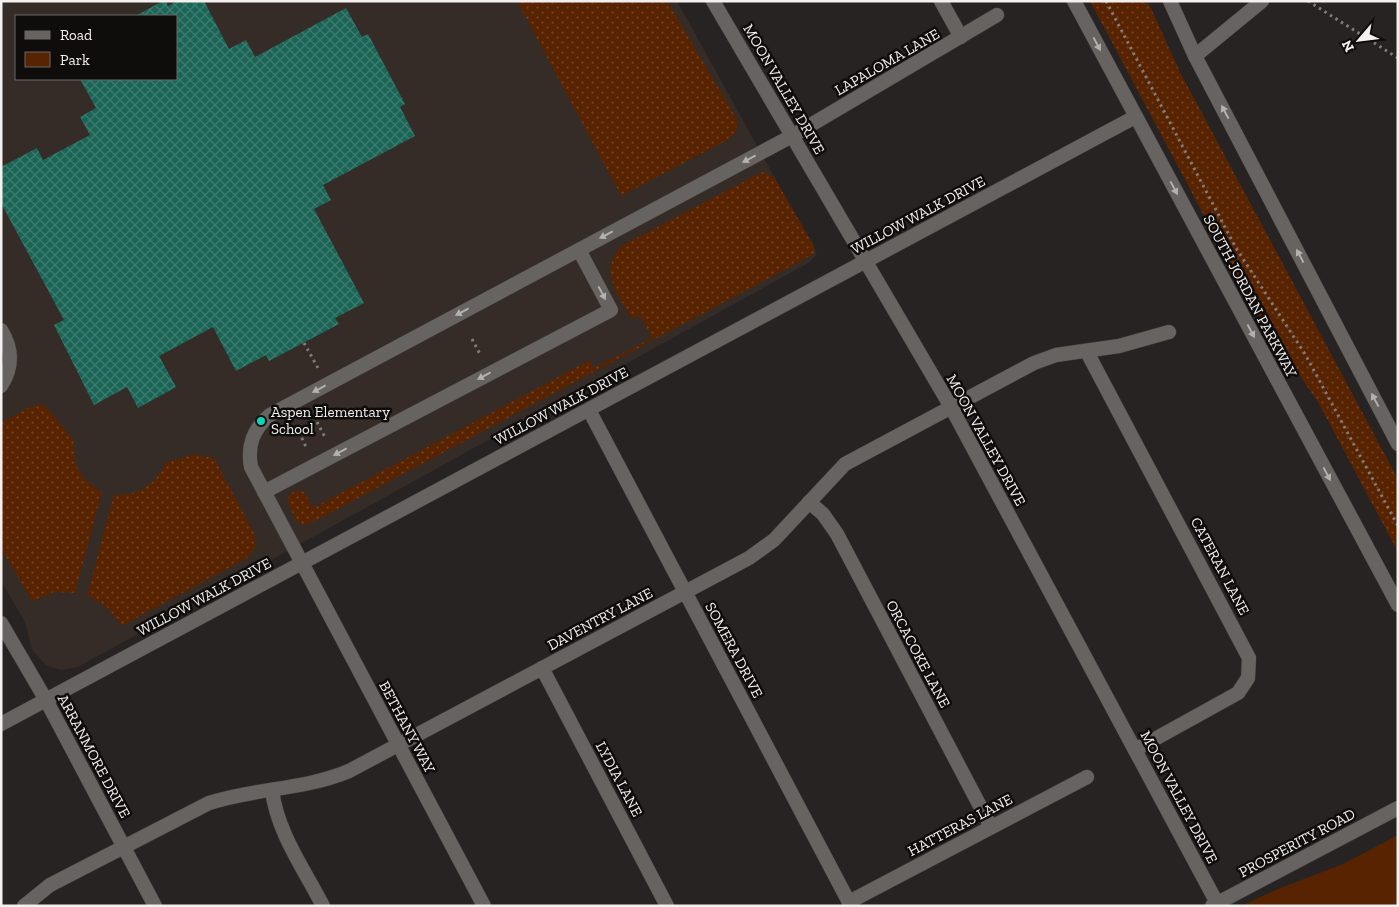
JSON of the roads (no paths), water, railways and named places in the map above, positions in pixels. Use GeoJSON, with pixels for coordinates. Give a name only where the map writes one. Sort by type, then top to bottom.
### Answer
{"type":"FeatureCollection","features":[{"type":"Feature","properties":{"kind":"street","name":"MOON VALLEY DRIVE"},"geometry":{"type":"LineString","coordinates":[[713,1],[951,407],[1135,750],[1214,904]]}},
{"type":"Feature","properties":{"kind":"street"},"geometry":{"type":"LineString","coordinates":[[941,1],[961,37]]}},
{"type":"Feature","properties":{"kind":"street","name":"SOUTH JORDAN PARKWAY"},"geometry":{"type":"LineString","coordinates":[[1074,1],[1398,605]]}},
{"type":"Feature","properties":{"kind":"street"},"geometry":{"type":"LineString","coordinates":[[1170,1],[1195,56],[1398,444]]}},
{"type":"Feature","properties":{"kind":"street"},"geometry":{"type":"LineString","coordinates":[[1195,56],[1262,1]]}},
{"type":"Feature","properties":{"kind":"street","name":"LAPALOMA LANE"},"geometry":{"type":"LineString","coordinates":[[579,250],[792,136],[997,16]]}},
{"type":"Feature","properties":{"kind":"street","name":"WILLOW WALK DRIVE"},"geometry":{"type":"LineString","coordinates":[[1,724],[1135,117]]}},
{"type":"Feature","properties":{"kind":"street"},"geometry":{"type":"LineString","coordinates":[[264,492],[610,310],[579,250]]}},
{"type":"Feature","properties":{"kind":"street","name":"BETHANY WAY"},"geometry":{"type":"LineString","coordinates":[[484,906],[264,492],[251,467],[249,455],[254,432],[270,415],[579,250]]}},
{"type":"Feature","properties":{"kind":"street"},"geometry":{"type":"LineString","coordinates":[[1,330],[7,340],[11,353],[10,367],[1,386]]}},
{"type":"Feature","properties":{"kind":"street","name":"DAVENTRY LANE"},"geometry":{"type":"LineString","coordinates":[[24,906],[50,885],[209,803],[234,796],[331,778],[685,592],[766,547],[845,464],[1045,358],[1072,352],[1087,352],[1119,346],[1169,332]]}},
{"type":"Feature","properties":{"kind":"street","name":"CATERAN LANE"},"geometry":{"type":"LineString","coordinates":[[1087,352],[1249,658],[1248,678],[1238,693],[1135,750]]}},
{"type":"Feature","properties":{"kind":"street","name":"SOMERA DRIVE"},"geometry":{"type":"LineString","coordinates":[[588,410],[850,904]]}},
{"type":"Feature","properties":{"kind":"street","name":"ORCACOKE LANE"},"geometry":{"type":"LineString","coordinates":[[809,502],[823,514],[837,534],[991,827]]}},
{"type":"Feature","properties":{"kind":"street","name":"ARRANMORE DRIVE"},"geometry":{"type":"LineString","coordinates":[[1,623],[46,700],[155,906]]}},
{"type":"Feature","properties":{"kind":"street","name":"LYDIA LANE"},"geometry":{"type":"LineString","coordinates":[[542,668],[667,906]]}},
{"type":"Feature","properties":{"kind":"street","name":"HATTERAS LANE"},"geometry":{"type":"LineString","coordinates":[[850,904],[1087,776]]}},
{"type":"Feature","properties":{"kind":"street"},"geometry":{"type":"LineString","coordinates":[[272,790],[276,813],[283,830],[323,906]]}},
{"type":"Feature","properties":{"kind":"street","name":"PROSPERITY ROAD"},"geometry":{"type":"LineString","coordinates":[[1214,904],[1398,808]]}},
{"type":"Feature","properties":{"kind":"place","name":"Aspen Elementary School"},"geometry":{"type":"Point","coordinates":[261,421]}}]}
